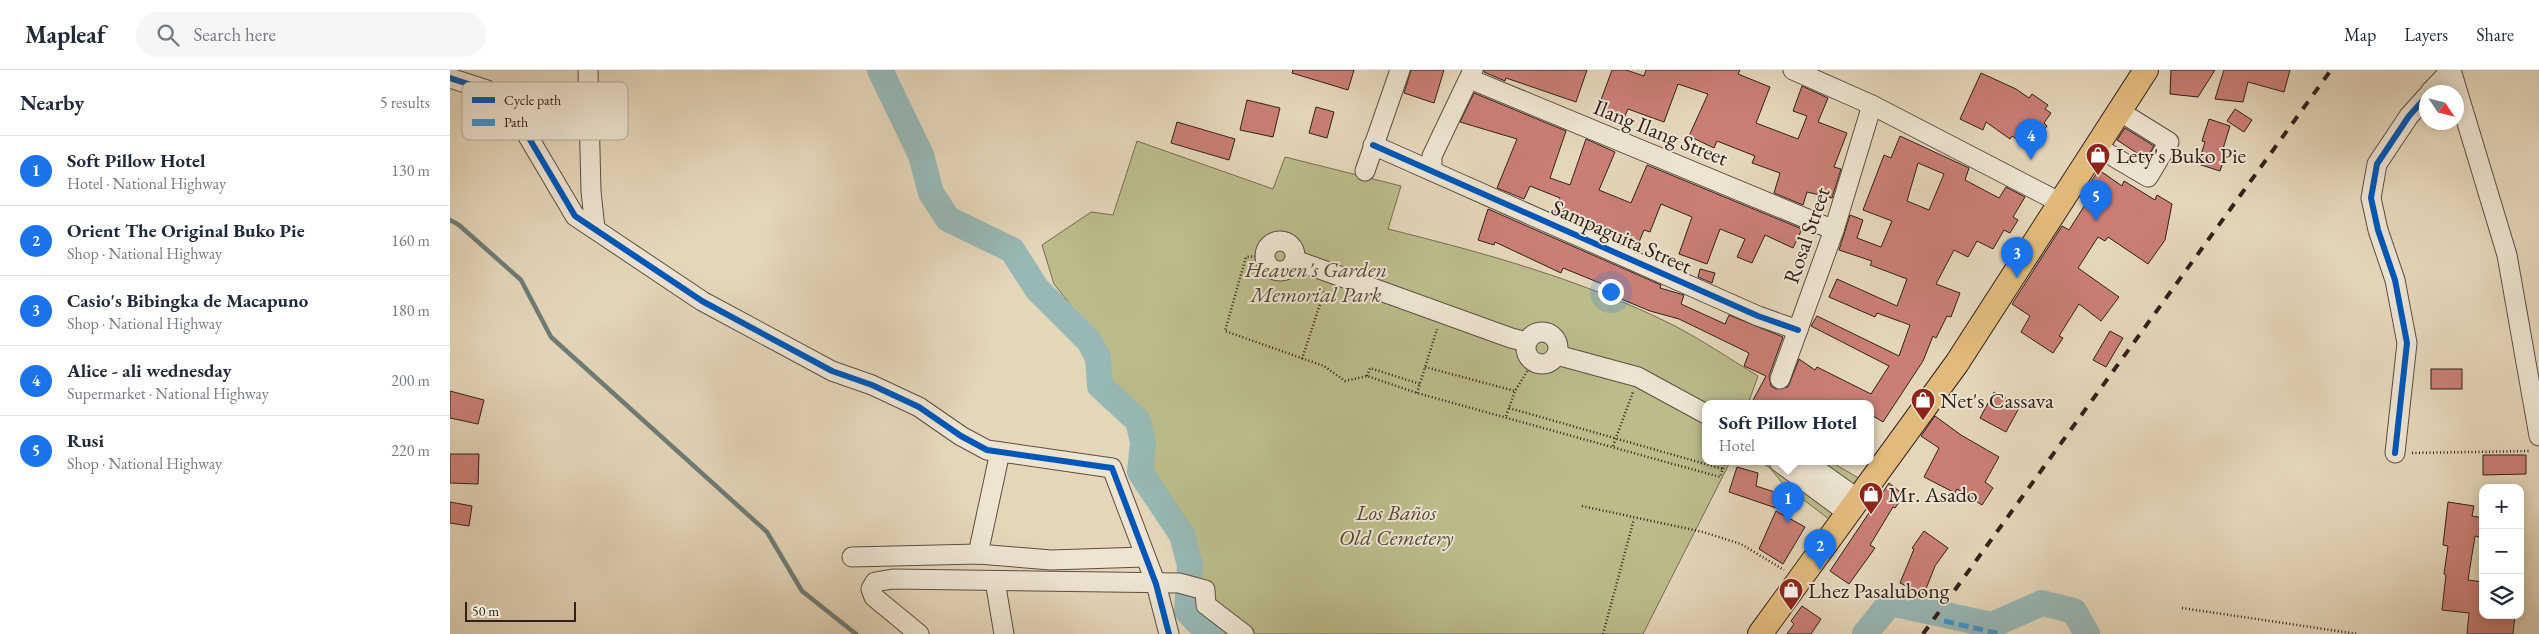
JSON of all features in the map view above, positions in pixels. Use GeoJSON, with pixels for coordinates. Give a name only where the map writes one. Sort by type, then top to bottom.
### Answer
{"type":"FeatureCollection","features":[{"type":"Feature","properties":{"kind":"main road"},"geometry":{"type":"LineString","coordinates":[[1760,634],[1957,363],[2146,70]]}},
{"type":"Feature","properties":{"kind":"street"},"geometry":{"type":"LineString","coordinates":[[1365,170],[1400,70]]}},
{"type":"Feature","properties":{"kind":"street"},"geometry":{"type":"LineString","coordinates":[[1793,70],[1872,105],[2061,203]]}},
{"type":"Feature","properties":{"kind":"street"},"geometry":{"type":"LineString","coordinates":[[2437,85],[2451,70],[2507,255],[2534,376],[2539,436]]}},
{"type":"Feature","properties":{"kind":"street"},"geometry":{"type":"LineString","coordinates":[[1432,171],[1432,156],[1471,74]]}},
{"type":"Feature","properties":{"kind":"street","name":"Ilang Ilang Street"},"geometry":{"type":"LineString","coordinates":[[1471,74],[1834,230]]}},
{"type":"Feature","properties":{"kind":"street"},"geometry":{"type":"LineString","coordinates":[[450,78],[462,82]]}},
{"type":"Feature","properties":{"kind":"street","name":"Rosal Street"},"geometry":{"type":"LineString","coordinates":[[1780,379],[1834,230],[1872,105]]}},
{"type":"Feature","properties":{"kind":"street"},"geometry":{"type":"LineString","coordinates":[[2395,454],[2407,343],[2395,280],[2378,230],[2371,198],[2377,164],[2409,116],[2419,105]]}},
{"type":"Feature","properties":{"kind":"street"},"geometry":{"type":"LineString","coordinates":[[2097,147],[2148,177],[2170,142],[2119,112]]}},
{"type":"Feature","properties":{"kind":"street"},"geometry":{"type":"LineString","coordinates":[[530,140],[575,216],[711,306],[832,371],[919,407],[961,436],[987,450],[1112,468],[1144,557],[1156,584],[1165,633]]}},
{"type":"Feature","properties":{"kind":"street"},"geometry":{"type":"LineString","coordinates":[[590,140],[594,229]]}},
{"type":"Feature","properties":{"kind":"street","name":"Sampaguita Street"},"geometry":{"type":"LineString","coordinates":[[1373,145],[1758,316],[1798,330]]}},
{"type":"Feature","properties":{"kind":"street"},"geometry":{"type":"LineString","coordinates":[[1266,255],[1271,268],[1280,271],[1289,268],[1295,260],[1510,338],[1527,342]]}},
{"type":"Feature","properties":{"kind":"street"},"geometry":{"type":"LineString","coordinates":[[1533,334],[1548,334],[1558,345],[1557,355],[1549,363],[1533,362],[1526,353],[1527,342],[1533,334]]}},
{"type":"Feature","properties":{"kind":"street"},"geometry":{"type":"LineString","coordinates":[[1557,355],[1638,377],[1702,412]]}},
{"type":"Feature","properties":{"kind":"street"},"geometry":{"type":"LineString","coordinates":[[978,554],[1000,452]]}},
{"type":"Feature","properties":{"kind":"street"},"geometry":{"type":"LineString","coordinates":[[1784,465],[1853,506]]}},
{"type":"Feature","properties":{"kind":"street"},"geometry":{"type":"LineString","coordinates":[[1809,465],[1853,506]]}},
{"type":"Feature","properties":{"kind":"street"},"geometry":{"type":"LineString","coordinates":[[852,557],[978,554],[1051,560],[1144,557]]}},
{"type":"Feature","properties":{"kind":"street"},"geometry":{"type":"LineString","coordinates":[[919,634],[874,598],[871,589],[875,582],[893,579],[1179,584],[1205,590],[1206,605],[1244,634]]}},
{"type":"Feature","properties":{"kind":"street"},"geometry":{"type":"LineString","coordinates":[[995,581],[1004,634]]}},
{"type":"Feature","properties":{"kind":"path"},"geometry":{"type":"LineString","coordinates":[[1266,255],[1246,257],[1225,331],[1324,366],[1345,381],[1367,376],[1417,393],[1506,416],[1720,477],[1724,465]]}},
{"type":"Feature","properties":{"kind":"path"},"geometry":{"type":"LineString","coordinates":[[1302,359],[1330,273]]}},
{"type":"Feature","properties":{"kind":"path"},"geometry":{"type":"LineString","coordinates":[[1417,393],[1442,313]]}},
{"type":"Feature","properties":{"kind":"path"},"geometry":{"type":"LineString","coordinates":[[1506,416],[1515,392],[1533,362]]}},
{"type":"Feature","properties":{"kind":"path"},"geometry":{"type":"LineString","coordinates":[[1425,367],[1515,392]]}},
{"type":"Feature","properties":{"kind":"path"},"geometry":{"type":"LineString","coordinates":[[1367,376],[1370,368],[1420,384]]}},
{"type":"Feature","properties":{"kind":"path"},"geometry":{"type":"LineString","coordinates":[[1613,446],[1638,377]]}},
{"type":"Feature","properties":{"kind":"path"},"geometry":{"type":"LineString","coordinates":[[1509,408],[1702,463]]}},
{"type":"Feature","properties":{"kind":"path"},"geometry":{"type":"LineString","coordinates":[[2395,454],[2539,451]]}},
{"type":"Feature","properties":{"kind":"path"},"geometry":{"type":"LineString","coordinates":[[1709,465],[1723,469]]}},
{"type":"Feature","properties":{"kind":"path"},"geometry":{"type":"LineString","coordinates":[[1582,506],[1703,532],[1741,544],[1786,570]]}},
{"type":"Feature","properties":{"kind":"path"},"geometry":{"type":"LineString","coordinates":[[1604,634],[1634,518]]}},
{"type":"Feature","properties":{"kind":"path"},"geometry":{"type":"LineString","coordinates":[[2182,608],[2358,634]]}},
{"type":"Feature","properties":{"kind":"green space"},"geometry":{"type":"Polygon","coordinates":[[[1137,141],[1273,189],[1285,157],[1401,186],[1388,229],[1497,258],[1604,294],[1673,325],[1758,376],[1749,400],[1702,400],[1702,465],[1728,465],[1643,634],[1220,634],[1195,609],[1196,549],[1147,470],[1152,433],[1107,382],[1098,340],[1054,284],[1042,245],[1091,212],[1113,215],[1137,141]]]}},
{"type":"Feature","properties":{"kind":"green space"},"geometry":{"type":"Polygon","coordinates":[[[1765,465],[1836,465],[1869,484],[1838,526],[1783,484],[1769,467],[1765,465]]]}},
{"type":"Feature","properties":{"kind":"building"},"geometry":{"type":"Polygon","coordinates":[[[1293,70],[1354,70],[1348,90],[1292,73],[1293,70]]]}},
{"type":"Feature","properties":{"kind":"building"},"geometry":{"type":"Polygon","coordinates":[[[1411,70],[1444,70],[1434,103],[1404,93],[1411,70]]]}},
{"type":"Feature","properties":{"kind":"building"},"geometry":{"type":"Polygon","coordinates":[[[1484,70],[1587,70],[1576,102],[1506,78],[1505,81],[1484,72],[1484,70]]]}},
{"type":"Feature","properties":{"kind":"building"},"geometry":{"type":"Polygon","coordinates":[[[1612,70],[1626,70],[1644,76],[1646,70],[1740,70],[1738,74],[1770,87],[1756,123],[1798,139],[1807,116],[1793,111],[1802,86],[1828,98],[1818,122],[1847,133],[1834,167],[1841,169],[1832,198],[1807,192],[1803,205],[1774,193],[1780,173],[1752,163],[1755,156],[1717,141],[1714,148],[1689,136],[1708,94],[1678,84],[1664,122],[1628,109],[1624,118],[1598,108],[1612,70]]]}},
{"type":"Feature","properties":{"kind":"building"},"geometry":{"type":"Polygon","coordinates":[[[2171,70],[2215,70],[2198,97],[2170,94],[2171,70]]]}},
{"type":"Feature","properties":{"kind":"building"},"geometry":{"type":"Polygon","coordinates":[[[2224,70],[2290,70],[2284,92],[2248,82],[2243,102],[2215,99],[2224,70]]]}},
{"type":"Feature","properties":{"kind":"building"},"geometry":{"type":"Polygon","coordinates":[[[1981,73],[2016,89],[2029,98],[2032,94],[2048,105],[2045,109],[2051,113],[2044,123],[2047,126],[2031,149],[2012,136],[2010,139],[1986,122],[1983,130],[1960,119],[1981,73]]]}},
{"type":"Feature","properties":{"kind":"building"},"geometry":{"type":"Polygon","coordinates":[[[1474,93],[1566,131],[1550,178],[1570,185],[1586,139],[1615,152],[1599,190],[1631,203],[1647,165],[1802,229],[1793,248],[1765,235],[1752,263],[1737,257],[1745,239],[1720,229],[1707,264],[1679,254],[1692,217],[1661,204],[1650,232],[1644,230],[1636,249],[1554,212],[1560,198],[1530,186],[1524,199],[1497,188],[1517,139],[1460,122],[1474,93]]]}},
{"type":"Feature","properties":{"kind":"building"},"geometry":{"type":"Polygon","coordinates":[[[1247,100],[1280,108],[1273,137],[1240,130],[1247,100]]]}},
{"type":"Feature","properties":{"kind":"building"},"geometry":{"type":"Polygon","coordinates":[[[1316,107],[1334,112],[1327,138],[1309,133],[1316,107]]]}},
{"type":"Feature","properties":{"kind":"building"},"geometry":{"type":"Polygon","coordinates":[[[2235,109],[2252,120],[2244,132],[2227,121],[2235,109]]]}},
{"type":"Feature","properties":{"kind":"building"},"geometry":{"type":"Polygon","coordinates":[[[2209,119],[2230,126],[2222,152],[2226,154],[2220,171],[2198,164],[2205,142],[2202,141],[2209,119]]]}},
{"type":"Feature","properties":{"kind":"building"},"geometry":{"type":"Polygon","coordinates":[[[1177,122],[1235,139],[1229,160],[1171,143],[1177,122]]]}},
{"type":"Feature","properties":{"kind":"building"},"geometry":{"type":"Polygon","coordinates":[[[2125,128],[2154,146],[2146,159],[2117,140],[2125,128]]]}},
{"type":"Feature","properties":{"kind":"building"},"geometry":{"type":"Polygon","coordinates":[[[1900,136],[1969,168],[1965,180],[1999,198],[2006,187],[2025,197],[2013,217],[2018,220],[2010,233],[2004,230],[1993,249],[1977,241],[1968,257],[1954,250],[1936,284],[1960,293],[1951,317],[1947,316],[1936,338],[1933,336],[1923,361],[1883,422],[1874,416],[1874,400],[1753,400],[1766,376],[1744,366],[1749,353],[1679,319],[1650,311],[1609,294],[1612,288],[1563,268],[1561,273],[1495,242],[1494,245],[1478,240],[1488,209],[1661,285],[1660,288],[1684,295],[1681,304],[1725,324],[1729,315],[1783,337],[1769,376],[1771,386],[1776,389],[1788,387],[1799,359],[1815,370],[1817,367],[1871,394],[1889,366],[1811,326],[1817,316],[1899,356],[1910,325],[1877,313],[1875,317],[1829,297],[1837,279],[1897,306],[1907,279],[1870,265],[1872,261],[1839,250],[1850,215],[1863,220],[1857,238],[1881,247],[1892,221],[1863,210],[1884,155],[1891,158],[1900,136]],[[1918,163],[1907,201],[1929,210],[1944,174],[1918,163]]]}},
{"type":"Feature","properties":{"kind":"building"},"geometry":{"type":"Polygon","coordinates":[[[2099,170],[2122,186],[2124,181],[2155,200],[2157,195],[2172,204],[2165,240],[2148,264],[2108,237],[2105,241],[2098,237],[2078,268],[2119,297],[2101,321],[2079,304],[2059,336],[2063,338],[2053,353],[2021,332],[2030,316],[2012,304],[2062,226],[2069,230],[2090,197],[2083,193],[2099,170]]]}},
{"type":"Feature","properties":{"kind":"building"},"geometry":{"type":"Polygon","coordinates":[[[1700,269],[1715,273],[1712,283],[1698,277],[1700,269]]]}},
{"type":"Feature","properties":{"kind":"building"},"geometry":{"type":"Polygon","coordinates":[[[2110,331],[2123,338],[2106,367],[2093,360],[2110,331]]]}},
{"type":"Feature","properties":{"kind":"building"},"geometry":{"type":"Polygon","coordinates":[[[2431,369],[2462,369],[2462,389],[2431,389],[2431,369]]]}},
{"type":"Feature","properties":{"kind":"building"},"geometry":{"type":"Polygon","coordinates":[[[450,391],[484,400],[478,424],[450,418],[450,391]]]}},
{"type":"Feature","properties":{"kind":"building"},"geometry":{"type":"Polygon","coordinates":[[[1994,392],[2020,406],[2006,432],[1980,418],[1994,392]]]}},
{"type":"Feature","properties":{"kind":"building"},"geometry":{"type":"Polygon","coordinates":[[[1935,416],[1961,435],[1999,457],[1985,482],[1993,488],[1982,505],[1957,489],[1955,493],[1924,477],[1939,448],[1921,436],[1935,416]]]}},
{"type":"Feature","properties":{"kind":"building"},"geometry":{"type":"Polygon","coordinates":[[[450,454],[479,454],[478,484],[450,483],[450,454]]]}},
{"type":"Feature","properties":{"kind":"building"},"geometry":{"type":"Polygon","coordinates":[[[2483,455],[2526,455],[2526,474],[2483,475],[2483,455]]]}},
{"type":"Feature","properties":{"kind":"building"},"geometry":{"type":"Polygon","coordinates":[[[1737,467],[1758,473],[1756,486],[1784,495],[1779,509],[1729,492],[1737,467]]]}},
{"type":"Feature","properties":{"kind":"building"},"geometry":{"type":"Polygon","coordinates":[[[1889,483],[1904,495],[1895,508],[1893,507],[1870,545],[1875,548],[1849,584],[1830,571],[1889,483]]]}},
{"type":"Feature","properties":{"kind":"building"},"geometry":{"type":"Polygon","coordinates":[[[450,502],[472,506],[469,526],[450,523],[450,502]]]}},
{"type":"Feature","properties":{"kind":"building"},"geometry":{"type":"Polygon","coordinates":[[[2448,502],[2474,506],[2472,516],[2479,517],[2479,537],[2475,536],[2468,580],[2479,581],[2479,619],[2515,619],[2513,634],[2467,634],[2469,613],[2442,610],[2448,546],[2443,545],[2448,502]]]}},
{"type":"Feature","properties":{"kind":"building"},"geometry":{"type":"Polygon","coordinates":[[[1776,511],[1805,527],[1783,564],[1759,549],[1776,511]]]}},
{"type":"Feature","properties":{"kind":"building"},"geometry":{"type":"Polygon","coordinates":[[[1924,531],[1948,548],[1935,566],[1924,594],[1900,583],[1914,549],[1912,548],[1924,531]]]}},
{"type":"Feature","properties":{"kind":"building"},"geometry":{"type":"Polygon","coordinates":[[[1802,606],[1821,619],[1811,634],[1787,634],[1794,624],[1791,621],[1802,606]]]}},
{"type":"Feature","properties":{"kind":"waterway"},"geometry":{"type":"LineString","coordinates":[[880,70],[921,155],[931,193],[948,219],[1012,250],[1037,289],[1089,341],[1098,358],[1100,386],[1138,421],[1143,442],[1140,472],[1182,535],[1190,565],[1187,611],[1209,634]]}},
{"type":"Feature","properties":{"kind":"waterway"},"geometry":{"type":"LineString","coordinates":[[450,220],[459,225],[521,280],[551,337],[767,532],[802,591],[856,634]]}},
{"type":"Feature","properties":{"kind":"waterway"},"geometry":{"type":"LineString","coordinates":[[1865,634],[1890,603],[1992,625],[2042,603],[2074,611],[2087,634]]}},
{"type":"Feature","properties":{"kind":"railway"},"geometry":{"type":"LineString","coordinates":[[1923,634],[2331,70]]}},
{"type":"Feature","properties":{"kind":"marked path"},"geometry":{"type":"LineString","coordinates":[[1944,621],[2000,634]]}},
{"type":"Feature","properties":{"kind":"cycle path"},"geometry":{"type":"LineString","coordinates":[[450,78],[462,82]]}},
{"type":"Feature","properties":{"kind":"cycle path"},"geometry":{"type":"LineString","coordinates":[[2395,453],[2407,343],[2395,280],[2378,230],[2371,198],[2377,164],[2409,116],[2419,105]]}},
{"type":"Feature","properties":{"kind":"cycle path"},"geometry":{"type":"LineString","coordinates":[[530,140],[575,216],[702,301],[832,371],[872,385],[919,407],[961,436],[987,450],[1112,468],[1156,584],[1169,634]]}},
{"type":"Feature","properties":{"kind":"cycle path"},"geometry":{"type":"LineString","coordinates":[[1373,145],[1758,316],[1798,330]]}},
{"type":"Feature","properties":{"kind":"place","name":"Alice - ali wednesday"},"geometry":{"type":"Point","coordinates":[2031,160]}},
{"type":"Feature","properties":{"kind":"place","name":"Lety's Buko Pie"},"geometry":{"type":"Point","coordinates":[2098,176]}},
{"type":"Feature","properties":{"kind":"place","name":"Rusi"},"geometry":{"type":"Point","coordinates":[2096,221]}},
{"type":"Feature","properties":{"kind":"place","name":"Casio's Bibingka de Macapuno"},"geometry":{"type":"Point","coordinates":[2017,278]}},
{"type":"Feature","properties":{"kind":"place","name":"Net's Cassava"},"geometry":{"type":"Point","coordinates":[1923,421]}},
{"type":"Feature","properties":{"kind":"place","name":"Mr. Asado"},"geometry":{"type":"Point","coordinates":[1871,515]}},
{"type":"Feature","properties":{"kind":"place","name":"Soft Pillow Hotel"},"geometry":{"type":"Point","coordinates":[1788,523]}},
{"type":"Feature","properties":{"kind":"place","name":"Orient The Original Buko Pie"},"geometry":{"type":"Point","coordinates":[1820,570]}},
{"type":"Feature","properties":{"kind":"place","name":"Lhez Pasalubong"},"geometry":{"type":"Point","coordinates":[1791,611]}},
{"type":"Feature","properties":{"kind":"park label","name":"Heaven's Garden Memorial Park"},"geometry":{"type":"Point","coordinates":[1316,282]}},
{"type":"Feature","properties":{"kind":"park label","name":"Los Baños Old Cemetery"},"geometry":{"type":"Point","coordinates":[1396,525]}}]}
